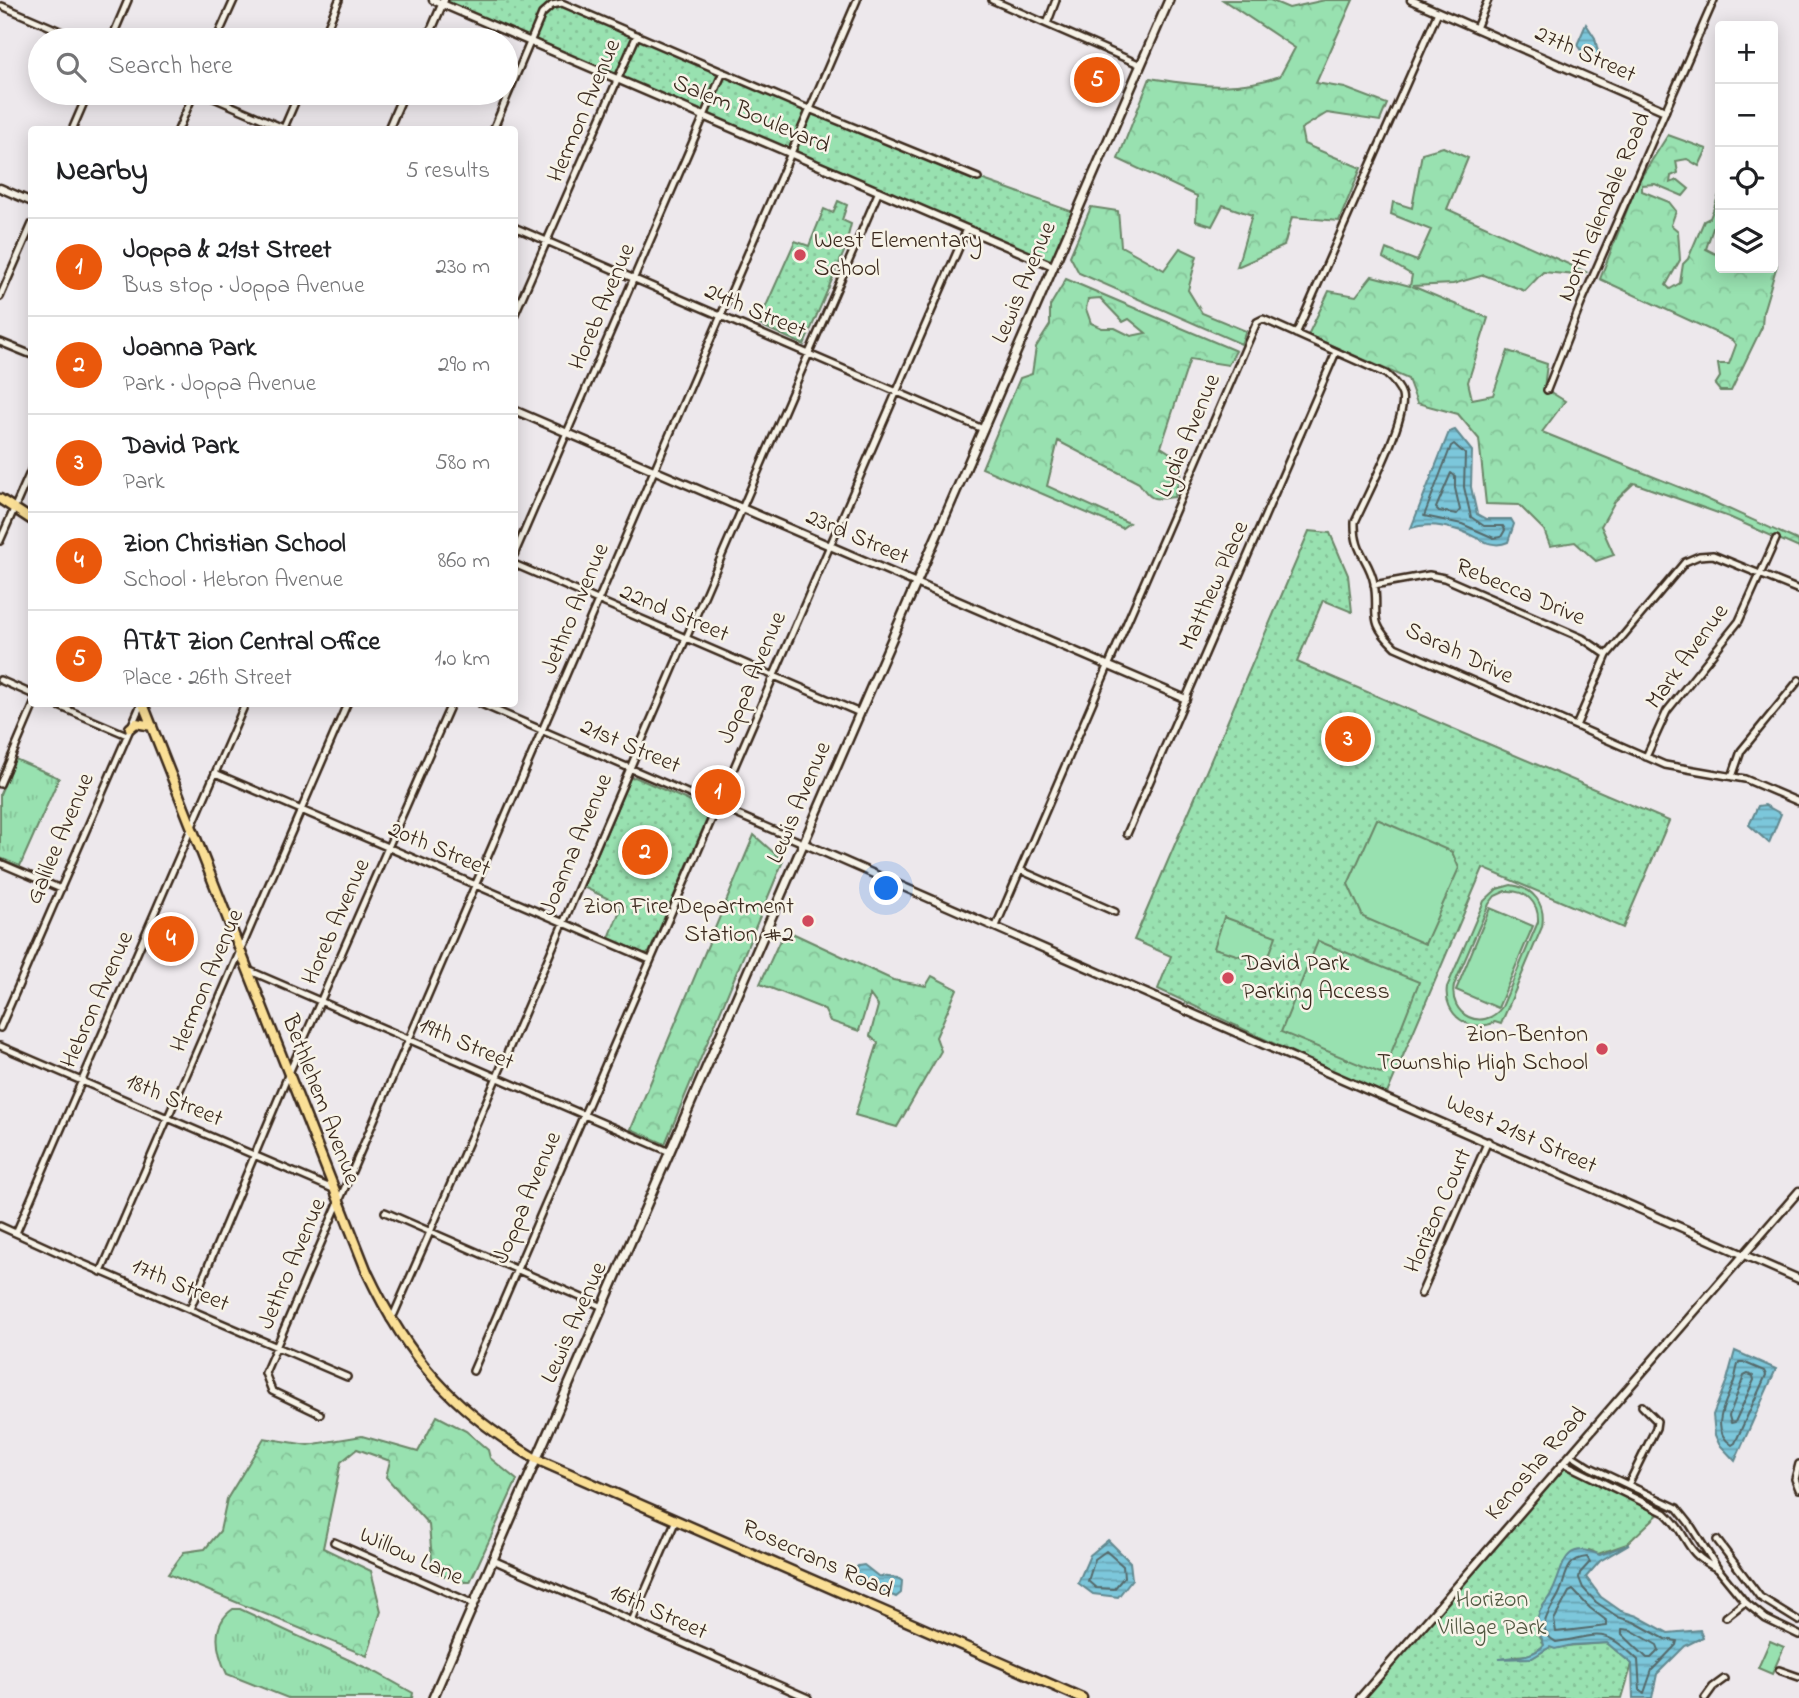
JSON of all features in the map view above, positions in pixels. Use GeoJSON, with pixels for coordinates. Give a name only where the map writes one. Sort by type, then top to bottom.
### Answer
{"type":"FeatureCollection","features":[{"type":"Feature","properties":{"kind":"main road","name":"Lewis Avenue"},"geometry":{"type":"LineString","coordinates":[[433,1698],[1169,0]]}},
{"type":"Feature","properties":{"kind":"main road"},"geometry":{"type":"LineString","coordinates":[[0,499],[28,517]]}},
{"type":"Feature","properties":{"kind":"main road","name":"Bethlehem Avenue"},"geometry":{"type":"LineString","coordinates":[[143,707],[333,1189],[367,1272],[390,1318],[415,1356],[451,1396],[482,1424],[536,1459]]}},
{"type":"Feature","properties":{"kind":"main road"},"geometry":{"type":"LineString","coordinates":[[129,732],[136,723],[152,726]]}},
{"type":"Feature","properties":{"kind":"main road","name":"Rosecrans Road"},"geometry":{"type":"LineString","coordinates":[[536,1459],[1082,1698]]}},
{"type":"Feature","properties":{"kind":"street"},"geometry":{"type":"LineString","coordinates":[[116,28],[128,0]]}},
{"type":"Feature","properties":{"kind":"street"},"geometry":{"type":"LineString","coordinates":[[221,28],[234,0]]}},
{"type":"Feature","properties":{"kind":"street"},"geometry":{"type":"LineString","coordinates":[[327,28],[339,0]]}},
{"type":"Feature","properties":{"kind":"street","name":"Salem Boulevard"},"geometry":{"type":"LineString","coordinates":[[433,0],[500,28]]}},
{"type":"Feature","properties":{"kind":"street","name":"Jethro Avenue"},"geometry":{"type":"LineString","coordinates":[[268,1384],[265,1373],[857,0]]}},
{"type":"Feature","properties":{"kind":"street"},"geometry":{"type":"LineString","coordinates":[[992,0],[1141,65]]}},
{"type":"Feature","properties":{"kind":"street"},"geometry":{"type":"LineString","coordinates":[[1047,24],[1056,0]]}},
{"type":"Feature","properties":{"kind":"street","name":"27th Street"},"geometry":{"type":"LineString","coordinates":[[1412,0],[1665,111]]}},
{"type":"Feature","properties":{"kind":"street"},"geometry":{"type":"LineString","coordinates":[[1476,28],[1488,0]]}},
{"type":"Feature","properties":{"kind":"street","name":"North Glendale Road"},"geometry":{"type":"LineString","coordinates":[[1548,390],[1583,299],[1714,0]]}},
{"type":"Feature","properties":{"kind":"street"},"geometry":{"type":"LineString","coordinates":[[432,28],[443,2]]}},
{"type":"Feature","properties":{"kind":"street","name":"Salem Boulevard"},"geometry":{"type":"LineString","coordinates":[[531,42],[542,14],[552,5],[562,3],[978,178]]}},
{"type":"Feature","properties":{"kind":"street"},"geometry":{"type":"LineString","coordinates":[[2,6],[53,28]]}},
{"type":"Feature","properties":{"kind":"street"},"geometry":{"type":"LineString","coordinates":[[1296,334],[1438,12]]}},
{"type":"Feature","properties":{"kind":"street","name":"Hermon Avenue"},"geometry":{"type":"LineString","coordinates":[[518,307],[637,35]]}},
{"type":"Feature","properties":{"kind":"street","name":"Salem Boulevard"},"geometry":{"type":"LineString","coordinates":[[518,36],[1053,266]]}},
{"type":"Feature","properties":{"kind":"street"},"geometry":{"type":"LineString","coordinates":[[518,72],[531,42]]}},
{"type":"Feature","properties":{"kind":"street","name":"Horeb Avenue"},"geometry":{"type":"LineString","coordinates":[[518,546],[723,72]]}},
{"type":"Feature","properties":{"kind":"street"},"geometry":{"type":"LineString","coordinates":[[74,126],[83,105]]}},
{"type":"Feature","properties":{"kind":"street"},"geometry":{"type":"LineString","coordinates":[[180,126],[189,105]]}},
{"type":"Feature","properties":{"kind":"street"},"geometry":{"type":"LineString","coordinates":[[230,105],[278,126]]}},
{"type":"Feature","properties":{"kind":"street"},"geometry":{"type":"LineString","coordinates":[[286,126],[294,105]]}},
{"type":"Feature","properties":{"kind":"street"},"geometry":{"type":"LineString","coordinates":[[390,126],[399,105]]}},
{"type":"Feature","properties":{"kind":"street"},"geometry":{"type":"LineString","coordinates":[[495,126],[504,105]]}},
{"type":"Feature","properties":{"kind":"street"},"geometry":{"type":"LineString","coordinates":[[0,188],[28,200]]}},
{"type":"Feature","properties":{"kind":"street","name":"Joanna Avenue"},"geometry":{"type":"LineString","coordinates":[[390,1318],[430,1231],[878,191]]}},
{"type":"Feature","properties":{"kind":"street","name":"24th Street"},"geometry":{"type":"LineString","coordinates":[[518,229],[982,429]]}},
{"type":"Feature","properties":{"kind":"street","name":"Joppa Avenue"},"geometry":{"type":"LineString","coordinates":[[472,1371],[967,229]]}},
{"type":"Feature","properties":{"kind":"street"},"geometry":{"type":"LineString","coordinates":[[0,297],[28,233]]}},
{"type":"Feature","properties":{"kind":"street","name":"Lydia Avenue"},"geometry":{"type":"LineString","coordinates":[[996,926],[1257,323],[1263,319],[1296,334]]}},
{"type":"Feature","properties":{"kind":"street","name":"Sarah Drive"},"geometry":{"type":"LineString","coordinates":[[1296,334],[1386,374],[1396,384],[1402,396],[1401,417],[1355,522],[1355,538],[1374,585],[1374,617],[1378,628],[1395,647],[1646,757],[1684,769],[1732,776],[1775,790],[1799,802]]}},
{"type":"Feature","properties":{"kind":"street"},"geometry":{"type":"LineString","coordinates":[[0,342],[28,353]]}},
{"type":"Feature","properties":{"kind":"street","name":"Matthew Place"},"geometry":{"type":"LineString","coordinates":[[1127,834],[1336,352]]}},
{"type":"Feature","properties":{"kind":"street","name":"23rd Street"},"geometry":{"type":"LineString","coordinates":[[518,412],[1186,699]]}},
{"type":"Feature","properties":{"kind":"street"},"geometry":{"type":"LineString","coordinates":[[0,541],[28,477]]}},
{"type":"Feature","properties":{"kind":"street","name":"Mark Avenue"},"geometry":{"type":"LineString","coordinates":[[1646,757],[1667,711],[1739,621],[1776,539]]}},
{"type":"Feature","properties":{"kind":"street"},"geometry":{"type":"LineString","coordinates":[[1576,726],[1607,655],[1685,562],[1699,556],[1713,555],[1799,590]]}},
{"type":"Feature","properties":{"kind":"street","name":"22nd Street"},"geometry":{"type":"LineString","coordinates":[[518,566],[860,713]]}},
{"type":"Feature","properties":{"kind":"street","name":"Rebecca Drive"},"geometry":{"type":"LineString","coordinates":[[1374,585],[1429,575],[1444,578],[1582,638],[1607,655]]}},
{"type":"Feature","properties":{"kind":"street"},"geometry":{"type":"LineString","coordinates":[[1369,633],[1378,628]]}},
{"type":"Feature","properties":{"kind":"street"},"geometry":{"type":"LineString","coordinates":[[0,680],[28,692]]}},
{"type":"Feature","properties":{"kind":"street"},"geometry":{"type":"LineString","coordinates":[[1732,776],[1741,751],[1799,680]]}},
{"type":"Feature","properties":{"kind":"street"},"geometry":{"type":"LineString","coordinates":[[0,784],[33,707]]}},
{"type":"Feature","properties":{"kind":"street"},"geometry":{"type":"LineString","coordinates":[[62,707],[129,732]]}},
{"type":"Feature","properties":{"kind":"street","name":"Galilee Avenue"},"geometry":{"type":"LineString","coordinates":[[0,1028],[141,707]]}},
{"type":"Feature","properties":{"kind":"street","name":"Hebron Avenue"},"geometry":{"type":"LineString","coordinates":[[16,1233],[244,707]]}},
{"type":"Feature","properties":{"kind":"street","name":"Hermon Avenue"},"geometry":{"type":"LineString","coordinates":[[101,1272],[346,707]]}},
{"type":"Feature","properties":{"kind":"street","name":"Horeb Avenue"},"geometry":{"type":"LineString","coordinates":[[190,1310],[289,1073],[450,707]]}},
{"type":"Feature","properties":{"kind":"street","name":"21st Street"},"geometry":{"type":"LineString","coordinates":[[488,707],[996,926]]}},
{"type":"Feature","properties":{"kind":"street","name":"20th Street"},"geometry":{"type":"LineString","coordinates":[[215,772],[649,960]]}},
{"type":"Feature","properties":{"kind":"street"},"geometry":{"type":"LineString","coordinates":[[0,863],[61,889]]}},
{"type":"Feature","properties":{"kind":"street"},"geometry":{"type":"LineString","coordinates":[[1020,870],[1115,912]]}},
{"type":"Feature","properties":{"kind":"street","name":"West 21st Street"},"geometry":{"type":"LineString","coordinates":[[996,926],[1799,1279]]}},
{"type":"Feature","properties":{"kind":"street","name":"19th Street"},"geometry":{"type":"LineString","coordinates":[[248,970],[670,1152]]}},
{"type":"Feature","properties":{"kind":"street","name":"18th Street"},"geometry":{"type":"LineString","coordinates":[[0,1045],[333,1189]]}},
{"type":"Feature","properties":{"kind":"street","name":"Horizon Court"},"geometry":{"type":"LineString","coordinates":[[1421,1294],[1488,1141]]}},
{"type":"Feature","properties":{"kind":"street","name":"Kenosha Road"},"geometry":{"type":"LineString","coordinates":[[1360,1698],[1799,1191]]}},
{"type":"Feature","properties":{"kind":"street"},"geometry":{"type":"LineString","coordinates":[[385,1212],[603,1307]]}},
{"type":"Feature","properties":{"kind":"street","name":"17th Street"},"geometry":{"type":"LineString","coordinates":[[0,1226],[347,1377]]}},
{"type":"Feature","properties":{"kind":"street"},"geometry":{"type":"LineString","coordinates":[[260,1387],[268,1384],[279,1395],[320,1415]]}},
{"type":"Feature","properties":{"kind":"street"},"geometry":{"type":"LineString","coordinates":[[1628,1485],[1656,1428],[1657,1420],[1642,1406]]}},
{"type":"Feature","properties":{"kind":"street"},"geometry":{"type":"LineString","coordinates":[[1571,1455],[1676,1508],[1689,1523],[1718,1569],[1745,1602],[1766,1619],[1799,1635]]}},
{"type":"Feature","properties":{"kind":"street"},"geometry":{"type":"LineString","coordinates":[[1563,1463],[1665,1513],[1695,1556],[1718,1569]]}},
{"type":"Feature","properties":{"kind":"street"},"geometry":{"type":"LineString","coordinates":[[1799,1464],[1795,1479],[1799,1489]]}},
{"type":"Feature","properties":{"kind":"street"},"geometry":{"type":"LineString","coordinates":[[632,1621],[676,1520]]}},
{"type":"Feature","properties":{"kind":"street"},"geometry":{"type":"LineString","coordinates":[[1717,1540],[1760,1597],[1799,1621]]}},
{"type":"Feature","properties":{"kind":"street","name":"Willow Lane"},"geometry":{"type":"LineString","coordinates":[[334,1542],[474,1604]]}},
{"type":"Feature","properties":{"kind":"street","name":"16th Street"},"geometry":{"type":"LineString","coordinates":[[493,1560],[808,1698]]}},
{"type":"Feature","properties":{"kind":"street"},"geometry":{"type":"LineString","coordinates":[[1726,1617],[1745,1602]]}},
{"type":"Feature","properties":{"kind":"street"},"geometry":{"type":"LineString","coordinates":[[1777,1624],[1783,1612]]}},
{"type":"Feature","properties":{"kind":"street"},"geometry":{"type":"LineString","coordinates":[[1779,1670],[1799,1676]]}},
{"type":"Feature","properties":{"kind":"street"},"geometry":{"type":"LineString","coordinates":[[1705,1698],[1724,1679]]}},
{"type":"Feature","properties":{"kind":"green space"},"geometry":{"type":"Polygon","coordinates":[[[433,0],[558,0],[978,178],[1076,213],[1053,266],[518,36],[518,28],[498,28],[433,0]]]}},
{"type":"Feature","properties":{"kind":"green space"},"geometry":{"type":"Polygon","coordinates":[[[1223,0],[1270,0],[1289,8],[1325,0],[1353,0],[1316,83],[1345,88],[1387,104],[1380,121],[1327,113],[1301,129],[1304,144],[1361,168],[1339,221],[1292,217],[1284,246],[1237,267],[1252,215],[1223,205],[1212,226],[1196,221],[1197,196],[1118,159],[1150,78],[1199,85],[1231,86],[1280,76],[1295,48],[1223,0]]]}},
{"type":"Feature","properties":{"kind":"green space"},"geometry":{"type":"Polygon","coordinates":[[[1668,135],[1707,149],[1699,166],[1687,159],[1676,161],[1678,173],[1671,176],[1670,183],[1678,180],[1689,189],[1683,196],[1655,184],[1642,185],[1642,191],[1669,202],[1676,211],[1671,225],[1678,231],[1680,260],[1666,285],[1670,289],[1680,283],[1683,264],[1715,205],[1715,222],[1706,249],[1715,254],[1715,273],[1775,273],[1763,312],[1762,327],[1731,391],[1720,391],[1715,385],[1720,377],[1718,364],[1729,364],[1736,345],[1732,340],[1600,279],[1638,182],[1668,135]]]}},
{"type":"Feature","properties":{"kind":"green space"},"geometry":{"type":"Polygon","coordinates":[[[1443,147],[1468,158],[1447,209],[1586,272],[1576,275],[1543,272],[1525,291],[1484,275],[1453,284],[1412,286],[1488,318],[1468,382],[1472,399],[1493,395],[1508,351],[1547,364],[1544,388],[1565,401],[1542,432],[1689,491],[1799,541],[1799,548],[1729,517],[1634,483],[1615,501],[1601,526],[1614,555],[1596,561],[1575,542],[1550,546],[1544,530],[1519,505],[1486,504],[1479,439],[1458,414],[1417,403],[1408,379],[1308,335],[1329,291],[1356,296],[1372,276],[1410,286],[1412,275],[1383,258],[1386,249],[1417,261],[1431,230],[1391,214],[1393,202],[1412,208],[1422,153],[1443,147]]]}},
{"type":"Feature","properties":{"kind":"green space"},"geometry":{"type":"Polygon","coordinates":[[[838,201],[847,205],[842,220],[851,224],[844,252],[804,345],[758,324],[795,241],[809,246],[824,209],[833,213],[838,201]]]}},
{"type":"Feature","properties":{"kind":"green space"},"geometry":{"type":"Polygon","coordinates":[[[1091,207],[1118,211],[1121,246],[1164,270],[1180,248],[1197,256],[1188,290],[1202,313],[1246,331],[1241,344],[1079,273],[1070,256],[1091,207]]]}},
{"type":"Feature","properties":{"kind":"green space"},"geometry":{"type":"Polygon","coordinates":[[[1066,279],[1236,351],[1228,365],[1190,359],[1161,447],[1184,462],[1174,497],[1153,498],[1139,483],[1058,441],[1047,486],[1129,523],[1122,528],[982,468],[1020,378],[1032,374],[1036,347],[1050,325],[1050,306],[1066,279]],[[1100,298],[1088,299],[1086,309],[1091,323],[1102,328],[1115,328],[1131,336],[1146,333],[1129,319],[1123,322],[1100,298]]]}},
{"type":"Feature","properties":{"kind":"green space"},"geometry":{"type":"Polygon","coordinates":[[[1309,531],[1330,533],[1348,575],[1352,612],[1323,600],[1297,662],[1669,821],[1623,928],[1483,868],[1386,1096],[1158,989],[1171,956],[1134,940],[1309,531]]]}},
{"type":"Feature","properties":{"kind":"green space"},"geometry":{"type":"Polygon","coordinates":[[[15,759],[59,778],[20,866],[0,858],[0,794],[15,759]]]}},
{"type":"Feature","properties":{"kind":"green space"},"geometry":{"type":"Polygon","coordinates":[[[635,777],[707,809],[708,817],[649,953],[643,953],[609,938],[622,905],[583,887],[630,778],[635,777]]]}},
{"type":"Feature","properties":{"kind":"green space"},"geometry":{"type":"Polygon","coordinates":[[[1377,819],[1452,852],[1459,868],[1425,944],[1363,917],[1348,884],[1377,819]]]}},
{"type":"Feature","properties":{"kind":"green space"},"geometry":{"type":"Polygon","coordinates":[[[754,835],[783,861],[665,1144],[631,1129],[754,835]]]}},
{"type":"Feature","properties":{"kind":"green space"},"geometry":{"type":"Polygon","coordinates":[[[1511,885],[1526,890],[1537,898],[1542,911],[1542,927],[1501,1024],[1495,1022],[1476,1026],[1460,1020],[1454,1014],[1449,1006],[1447,987],[1484,901],[1497,889],[1511,885]],[[1513,891],[1495,896],[1489,904],[1454,985],[1456,1005],[1469,1017],[1486,1019],[1502,1007],[1538,922],[1534,903],[1525,895],[1513,891]]]}},
{"type":"Feature","properties":{"kind":"green space"},"geometry":{"type":"Polygon","coordinates":[[[1490,908],[1533,926],[1498,1008],[1456,990],[1490,908]]]}},
{"type":"Feature","properties":{"kind":"green space"},"geometry":{"type":"Polygon","coordinates":[[[1224,917],[1276,936],[1266,964],[1214,948],[1224,917]]]}},
{"type":"Feature","properties":{"kind":"green space"},"geometry":{"type":"Polygon","coordinates":[[[790,932],[893,980],[926,986],[932,976],[957,989],[936,1037],[941,1051],[897,1127],[855,1115],[878,1043],[870,1036],[878,1006],[870,995],[859,1031],[830,1021],[824,1009],[760,984],[779,942],[790,932]]]}},
{"type":"Feature","properties":{"kind":"green space"},"geometry":{"type":"Polygon","coordinates":[[[1318,941],[1419,982],[1384,1071],[1380,1073],[1281,1032],[1318,941]]]}},
{"type":"Feature","properties":{"kind":"green space"},"geometry":{"type":"Polygon","coordinates":[[[437,1416],[466,1431],[488,1450],[490,1458],[517,1480],[470,1582],[459,1582],[433,1571],[429,1525],[386,1477],[390,1461],[357,1449],[341,1462],[323,1548],[371,1571],[381,1611],[367,1656],[168,1574],[184,1552],[205,1549],[220,1531],[227,1499],[264,1438],[308,1445],[362,1436],[418,1452],[437,1416]]]}},
{"type":"Feature","properties":{"kind":"green space","name":"Horizon Village Park"},"geometry":{"type":"Polygon","coordinates":[[[1567,1460],[1667,1506],[1627,1544],[1598,1554],[1589,1550],[1542,1607],[1539,1634],[1544,1645],[1530,1654],[1512,1656],[1532,1658],[1550,1647],[1607,1643],[1632,1664],[1622,1698],[1359,1698],[1567,1460]]]}},
{"type":"Feature","properties":{"kind":"green space"},"geometry":{"type":"Polygon","coordinates":[[[233,1609],[240,1609],[377,1673],[413,1693],[412,1698],[288,1698],[227,1674],[218,1648],[218,1631],[233,1609]]]}},
{"type":"Feature","properties":{"kind":"green space"},"geometry":{"type":"Polygon","coordinates":[[[1770,1641],[1784,1647],[1772,1674],[1758,1668],[1770,1641]]]}},
{"type":"Feature","properties":{"kind":"water"},"geometry":{"type":"Polygon","coordinates":[[[1586,24],[1595,38],[1599,57],[1589,57],[1577,45],[1586,24]]]}},
{"type":"Feature","properties":{"kind":"water"},"geometry":{"type":"Polygon","coordinates":[[[1455,430],[1472,451],[1471,487],[1477,514],[1486,519],[1511,519],[1514,524],[1508,542],[1490,543],[1461,531],[1442,527],[1411,528],[1449,432],[1455,430]]]}},
{"type":"Feature","properties":{"kind":"water"},"geometry":{"type":"Polygon","coordinates":[[[1765,805],[1781,814],[1769,843],[1749,825],[1758,806],[1765,805]]]}},
{"type":"Feature","properties":{"kind":"water"},"geometry":{"type":"Polygon","coordinates":[[[1735,1351],[1776,1369],[1735,1461],[1719,1444],[1713,1415],[1735,1351]]]}},
{"type":"Feature","properties":{"kind":"water"},"geometry":{"type":"Polygon","coordinates":[[[1108,1540],[1130,1562],[1132,1579],[1118,1597],[1093,1594],[1078,1583],[1090,1555],[1108,1540]]]}},
{"type":"Feature","properties":{"kind":"water"},"geometry":{"type":"Polygon","coordinates":[[[1629,1544],[1600,1561],[1586,1577],[1601,1597],[1621,1611],[1637,1616],[1668,1633],[1700,1630],[1703,1637],[1685,1646],[1657,1674],[1652,1698],[1633,1698],[1632,1664],[1607,1643],[1555,1649],[1550,1647],[1532,1658],[1499,1659],[1529,1654],[1544,1645],[1538,1631],[1538,1615],[1553,1590],[1563,1564],[1572,1552],[1579,1550],[1600,1555],[1629,1544]]]}},
{"type":"Feature","properties":{"kind":"water"},"geometry":{"type":"Polygon","coordinates":[[[864,1565],[878,1576],[898,1578],[902,1581],[901,1593],[896,1597],[858,1580],[854,1570],[864,1565]]]}},
{"type":"Feature","properties":{"kind":"place","name":"AT&T Zion Central Office"},"geometry":{"type":"Point","coordinates":[1097,80]}},
{"type":"Feature","properties":{"kind":"place","name":"West Elementary School"},"geometry":{"type":"Point","coordinates":[800,255]}},
{"type":"Feature","properties":{"kind":"place","name":"David Park"},"geometry":{"type":"Point","coordinates":[1348,739]}},
{"type":"Feature","properties":{"kind":"place","name":"Joppa & 21st Street"},"geometry":{"type":"Point","coordinates":[718,792]}},
{"type":"Feature","properties":{"kind":"place","name":"Joanna Park"},"geometry":{"type":"Point","coordinates":[645,852]}},
{"type":"Feature","properties":{"kind":"place","name":"Zion Fire Department Station #2"},"geometry":{"type":"Point","coordinates":[808,921]}},
{"type":"Feature","properties":{"kind":"place","name":"Zion Christian School"},"geometry":{"type":"Point","coordinates":[171,939]}},
{"type":"Feature","properties":{"kind":"place","name":"David Park Parking Access"},"geometry":{"type":"Point","coordinates":[1228,978]}},
{"type":"Feature","properties":{"kind":"place","name":"Zion-Benton Township High School"},"geometry":{"type":"Point","coordinates":[1602,1049]}}]}
